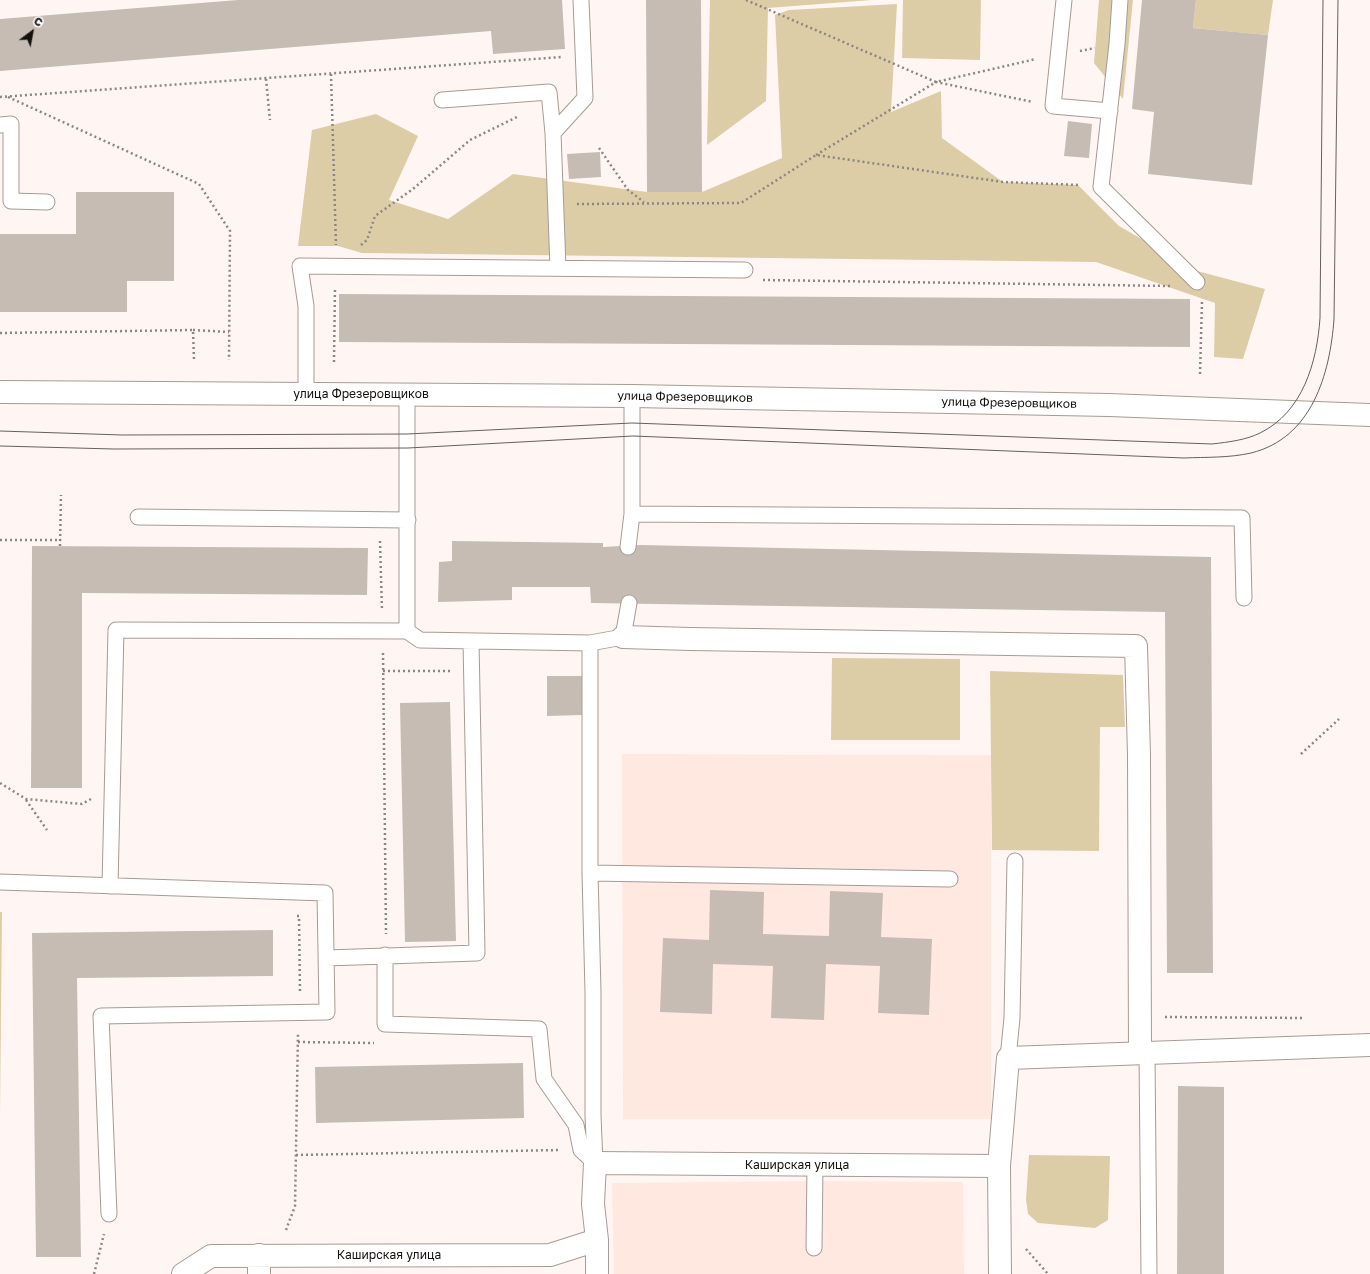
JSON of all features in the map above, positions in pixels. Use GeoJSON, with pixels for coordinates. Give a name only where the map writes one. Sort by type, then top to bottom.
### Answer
{"type":"FeatureCollection","features":[{"type":"Feature","properties":{"kind":"street","name":"улица Фрезеровщиков"},"geometry":{"type":"LineString","coordinates":[[0,392],[39,394],[407,394],[632,396],[1101,405],[1370,415]]}},
{"type":"Feature","properties":{"kind":"street"},"geometry":{"type":"LineString","coordinates":[[623,636],[706,640],[1136,646],[1143,1052]]}},
{"type":"Feature","properties":{"kind":"street"},"geometry":{"type":"LineString","coordinates":[[1000,1274],[999,1166],[1008,1058],[1143,1052],[1370,1046]]}},
{"type":"Feature","properties":{"kind":"street"},"geometry":{"type":"LineString","coordinates":[[588,1157],[597,1240],[598,1274]]}},
{"type":"Feature","properties":{"kind":"street","name":"Каширская улица"},"geometry":{"type":"LineString","coordinates":[[588,1157],[815,1165],[999,1166]]}},
{"type":"Feature","properties":{"kind":"street","name":"Каширская улица"},"geometry":{"type":"LineString","coordinates":[[183,1274],[212,1256],[264,1261],[550,1255],[597,1240]]}},
{"type":"Feature","properties":{"kind":"lane"},"geometry":{"type":"LineString","coordinates":[[553,133],[585,98],[581,0]]}},
{"type":"Feature","properties":{"kind":"lane"},"geometry":{"type":"LineString","coordinates":[[1064,0],[1053,106],[1110,111]]}},
{"type":"Feature","properties":{"kind":"lane"},"geometry":{"type":"LineString","coordinates":[[1120,0],[1117,44],[1101,187],[1200,288]]}},
{"type":"Feature","properties":{"kind":"lane"},"geometry":{"type":"LineString","coordinates":[[442,100],[548,92],[553,133],[558,268]]}},
{"type":"Feature","properties":{"kind":"lane"},"geometry":{"type":"LineString","coordinates":[[0,125],[11,124],[11,201],[47,202]]}},
{"type":"Feature","properties":{"kind":"lane"},"geometry":{"type":"LineString","coordinates":[[306,394],[306,306],[300,266],[745,270]]}},
{"type":"Feature","properties":{"kind":"lane"},"geometry":{"type":"LineString","coordinates":[[407,394],[407,631]]}},
{"type":"Feature","properties":{"kind":"lane"},"geometry":{"type":"LineString","coordinates":[[628,547],[632,514],[632,396]]}},
{"type":"Feature","properties":{"kind":"lane"},"geometry":{"type":"LineString","coordinates":[[632,514],[1242,518],[1244,598]]}},
{"type":"Feature","properties":{"kind":"lane"},"geometry":{"type":"LineString","coordinates":[[138,517],[408,520]]}},
{"type":"Feature","properties":{"kind":"lane"},"geometry":{"type":"LineString","coordinates":[[110,886],[116,630],[407,631],[420,640],[590,643],[623,636],[629,603]]}},
{"type":"Feature","properties":{"kind":"lane"},"geometry":{"type":"LineString","coordinates":[[326,958],[477,953],[471,641]]}},
{"type":"Feature","properties":{"kind":"lane"},"geometry":{"type":"LineString","coordinates":[[588,1157],[593,1114],[590,873],[590,643]]}},
{"type":"Feature","properties":{"kind":"lane"},"geometry":{"type":"LineString","coordinates":[[1008,1058],[1012,1018],[1015,861]]}},
{"type":"Feature","properties":{"kind":"lane"},"geometry":{"type":"LineString","coordinates":[[590,873],[950,879]]}},
{"type":"Feature","properties":{"kind":"lane"},"geometry":{"type":"LineString","coordinates":[[0,882],[325,893],[327,1012],[101,1016],[109,1214]]}},
{"type":"Feature","properties":{"kind":"lane"},"geometry":{"type":"LineString","coordinates":[[385,955],[385,1024],[539,1029],[544,1079],[576,1126],[588,1157]]}},
{"type":"Feature","properties":{"kind":"lane"},"geometry":{"type":"LineString","coordinates":[[1143,1052],[1149,1274]]}},
{"type":"Feature","properties":{"kind":"lane"},"geometry":{"type":"LineString","coordinates":[[814,1248],[815,1165]]}},
{"type":"Feature","properties":{"kind":"path"},"geometry":{"type":"LineString","coordinates":[[746,0],[936,82],[1053,106]]}},
{"type":"Feature","properties":{"kind":"path"},"geometry":{"type":"LineString","coordinates":[[556,204],[644,202],[741,203],[816,155],[936,82],[1058,54],[1117,44]]}},
{"type":"Feature","properties":{"kind":"path"},"geometry":{"type":"LineString","coordinates":[[0,97],[568,57]]}},
{"type":"Feature","properties":{"kind":"path"},"geometry":{"type":"LineString","coordinates":[[331,74],[337,267],[335,280],[334,362]]}},
{"type":"Feature","properties":{"kind":"path"},"geometry":{"type":"LineString","coordinates":[[266,79],[270,120]]}},
{"type":"Feature","properties":{"kind":"path"},"geometry":{"type":"LineString","coordinates":[[7,97],[199,184],[230,231],[228,360]]}},
{"type":"Feature","properties":{"kind":"path"},"geometry":{"type":"LineString","coordinates":[[337,267],[367,240],[375,216],[413,189],[470,140],[545,106],[549,99]]}},
{"type":"Feature","properties":{"kind":"path"},"geometry":{"type":"LineString","coordinates":[[599,148],[628,190],[644,202]]}},
{"type":"Feature","properties":{"kind":"path"},"geometry":{"type":"LineString","coordinates":[[816,155],[1003,182],[1101,187]]}},
{"type":"Feature","properties":{"kind":"path"},"geometry":{"type":"LineString","coordinates":[[758,280],[1171,286]]}},
{"type":"Feature","properties":{"kind":"path"},"geometry":{"type":"LineString","coordinates":[[1200,288],[1200,374]]}},
{"type":"Feature","properties":{"kind":"path"},"geometry":{"type":"LineString","coordinates":[[0,333],[193,330],[229,332]]}},
{"type":"Feature","properties":{"kind":"path"},"geometry":{"type":"LineString","coordinates":[[193,330],[194,360]]}},
{"type":"Feature","properties":{"kind":"path"},"geometry":{"type":"LineString","coordinates":[[60,546],[61,495]]}},
{"type":"Feature","properties":{"kind":"path"},"geometry":{"type":"LineString","coordinates":[[380,519],[383,632],[386,935]]}},
{"type":"Feature","properties":{"kind":"path"},"geometry":{"type":"LineString","coordinates":[[0,540],[61,540]]}},
{"type":"Feature","properties":{"kind":"path"},"geometry":{"type":"LineString","coordinates":[[383,671],[454,671]]}},
{"type":"Feature","properties":{"kind":"path"},"geometry":{"type":"LineString","coordinates":[[1301,754],[1339,719]]}},
{"type":"Feature","properties":{"kind":"path"},"geometry":{"type":"LineString","coordinates":[[0,784],[26,799],[82,804],[96,797]]}},
{"type":"Feature","properties":{"kind":"path"},"geometry":{"type":"LineString","coordinates":[[26,799],[47,830]]}},
{"type":"Feature","properties":{"kind":"path"},"geometry":{"type":"LineString","coordinates":[[264,1261],[296,1206],[299,916],[291,915]]}},
{"type":"Feature","properties":{"kind":"path"},"geometry":{"type":"LineString","coordinates":[[1164,1017],[1304,1018]]}},
{"type":"Feature","properties":{"kind":"path"},"geometry":{"type":"LineString","coordinates":[[298,1042],[377,1043]]}},
{"type":"Feature","properties":{"kind":"path"},"geometry":{"type":"LineString","coordinates":[[296,1155],[561,1150],[566,1140],[588,1157]]}},
{"type":"Feature","properties":{"kind":"path"},"geometry":{"type":"LineString","coordinates":[[94,1274],[109,1214]]}},
{"type":"Feature","properties":{"kind":"shaded area"},"geometry":{"type":"Polygon","coordinates":[[[710,0],[872,0],[768,8],[766,101],[707,145],[710,0]]]}},
{"type":"Feature","properties":{"kind":"shaded area"},"geometry":{"type":"Polygon","coordinates":[[[903,0],[981,0],[980,60],[902,58],[903,0]]]}},
{"type":"Feature","properties":{"kind":"shaded area"},"geometry":{"type":"Polygon","coordinates":[[[1099,0],[1133,0],[1123,99],[1094,63],[1099,0]]]}},
{"type":"Feature","properties":{"kind":"shaded area"},"geometry":{"type":"Polygon","coordinates":[[[1196,0],[1273,0],[1268,35],[1193,28],[1196,0]]]}},
{"type":"Feature","properties":{"kind":"shaded area"},"geometry":{"type":"Polygon","coordinates":[[[897,4],[891,112],[941,91],[942,138],[1003,182],[1078,185],[1119,226],[1197,271],[1265,289],[1243,359],[1214,357],[1215,303],[1096,262],[362,253],[338,246],[298,246],[312,130],[376,114],[418,136],[389,200],[448,219],[513,174],[647,192],[702,192],[782,158],[775,15],[789,10],[897,4]]]}},
{"type":"Feature","properties":{"kind":"shaded area"},"geometry":{"type":"Polygon","coordinates":[[[832,658],[960,659],[960,740],[831,740],[832,658]]]}},
{"type":"Feature","properties":{"kind":"shaded area"},"geometry":{"type":"Polygon","coordinates":[[[990,671],[1123,675],[1125,727],[1100,727],[1099,851],[992,850],[990,671]]]}},
{"type":"Feature","properties":{"kind":"shaded area"},"geometry":{"type":"Polygon","coordinates":[[[622,754],[991,755],[991,1119],[623,1119],[622,754]]]}},
{"type":"Feature","properties":{"kind":"shaded area"},"geometry":{"type":"Polygon","coordinates":[[[0,912],[2,912],[0,1117],[0,912]]]}},
{"type":"Feature","properties":{"kind":"shaded area"},"geometry":{"type":"Polygon","coordinates":[[[1029,1155],[1110,1156],[1108,1220],[1095,1228],[1038,1223],[1028,1214],[1026,1199],[1029,1155]]]}},
{"type":"Feature","properties":{"kind":"shaded area"},"geometry":{"type":"Polygon","coordinates":[[[815,1181],[963,1182],[964,1274],[614,1274],[612,1183],[815,1181]]]}},
{"type":"Feature","properties":{"kind":"building"},"geometry":{"type":"Polygon","coordinates":[[[238,0],[562,0],[565,49],[493,54],[491,31],[0,71],[0,19],[238,0]]]}},
{"type":"Feature","properties":{"kind":"building"},"geometry":{"type":"Polygon","coordinates":[[[646,0],[701,0],[702,192],[647,192],[646,0]]]}},
{"type":"Feature","properties":{"kind":"building"},"geometry":{"type":"Polygon","coordinates":[[[1142,0],[1196,0],[1193,28],[1268,35],[1252,185],[1148,174],[1154,112],[1132,109],[1142,0]]]}},
{"type":"Feature","properties":{"kind":"building"},"geometry":{"type":"Polygon","coordinates":[[[1068,121],[1092,124],[1089,158],[1064,156],[1068,121]]]}},
{"type":"Feature","properties":{"kind":"building"},"geometry":{"type":"Polygon","coordinates":[[[600,152],[601,177],[569,179],[567,154],[600,152]]]}},
{"type":"Feature","properties":{"kind":"building"},"geometry":{"type":"Polygon","coordinates":[[[76,192],[174,192],[174,281],[127,281],[127,312],[0,312],[0,234],[76,234],[76,192]]]}},
{"type":"Feature","properties":{"kind":"building"},"geometry":{"type":"Polygon","coordinates":[[[339,294],[1190,299],[1190,347],[339,342],[339,294]]]}},
{"type":"Feature","properties":{"kind":"building"},"geometry":{"type":"Polygon","coordinates":[[[452,541],[603,543],[603,547],[640,545],[1211,557],[1213,973],[1167,973],[1165,612],[591,603],[590,587],[512,587],[512,600],[438,602],[439,562],[452,561],[452,541]]]}},
{"type":"Feature","properties":{"kind":"building"},"geometry":{"type":"Polygon","coordinates":[[[32,546],[368,548],[367,595],[82,593],[82,788],[31,788],[32,546]]]}},
{"type":"Feature","properties":{"kind":"building"},"geometry":{"type":"Polygon","coordinates":[[[547,676],[582,676],[582,715],[547,716],[547,676]]]}},
{"type":"Feature","properties":{"kind":"building"},"geometry":{"type":"Polygon","coordinates":[[[450,702],[456,941],[405,942],[400,703],[450,702]]]}},
{"type":"Feature","properties":{"kind":"building"},"geometry":{"type":"Polygon","coordinates":[[[710,890],[764,892],[763,934],[829,936],[830,891],[883,893],[881,937],[932,939],[929,1015],[878,1013],[880,966],[826,964],[824,1020],[771,1018],[773,966],[713,964],[712,1014],[660,1012],[663,938],[709,940],[710,890]]]}},
{"type":"Feature","properties":{"kind":"building"},"geometry":{"type":"Polygon","coordinates":[[[273,930],[273,976],[77,978],[81,1257],[36,1257],[32,933],[273,930]]]}},
{"type":"Feature","properties":{"kind":"building"},"geometry":{"type":"Polygon","coordinates":[[[523,1063],[524,1118],[316,1123],[315,1067],[523,1063]]]}},
{"type":"Feature","properties":{"kind":"building"},"geometry":{"type":"Polygon","coordinates":[[[1178,1086],[1224,1087],[1224,1274],[1177,1274],[1178,1086]]]}},
{"type":"Feature","properties":{"kind":"tram line"},"geometry":{"type":"LineString","coordinates":[[0,431],[122,435],[407,434],[632,423],[1212,444],[1243,439],[1260,433],[1275,424],[1287,412],[1297,399],[1305,384],[1315,352],[1320,318],[1323,0]]}},
{"type":"Feature","properties":{"kind":"tram line"},"geometry":{"type":"LineString","coordinates":[[0,446],[114,449],[408,448],[633,436],[1184,458],[1226,457],[1251,453],[1272,445],[1289,433],[1303,419],[1314,401],[1322,382],[1328,361],[1334,319],[1338,0]]}}]}
